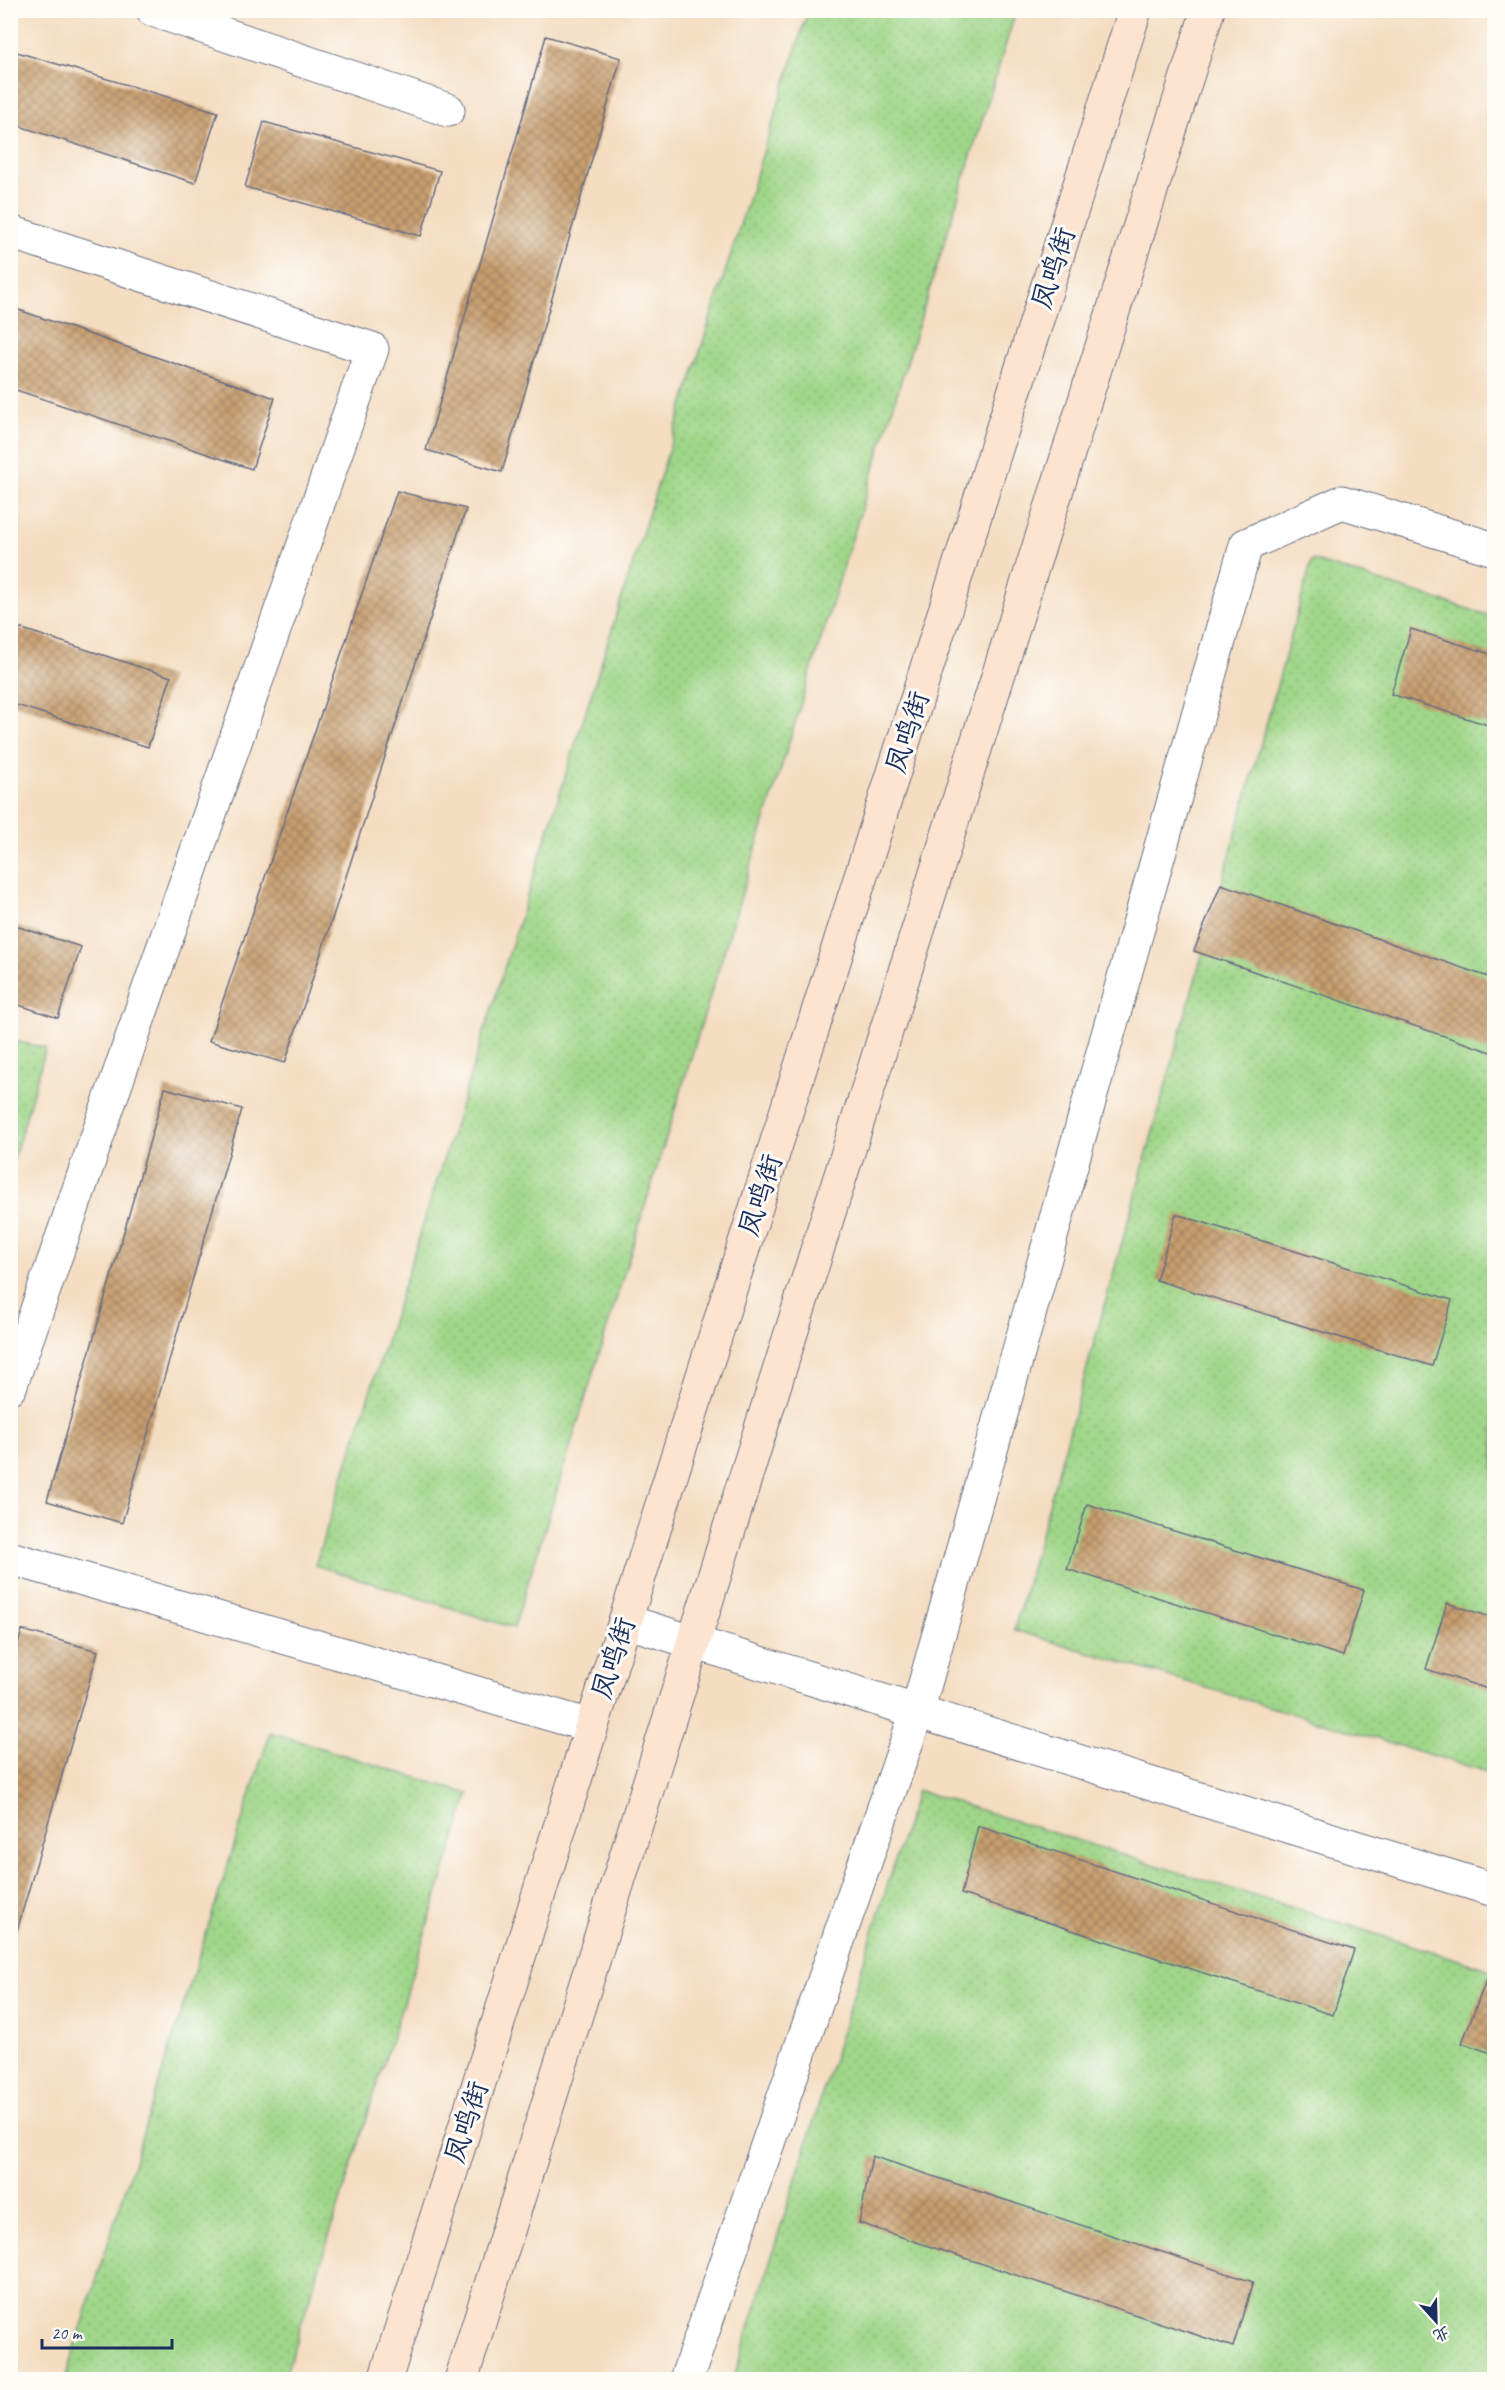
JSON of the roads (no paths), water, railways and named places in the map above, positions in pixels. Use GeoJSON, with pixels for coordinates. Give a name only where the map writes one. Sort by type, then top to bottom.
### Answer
{"type":"FeatureCollection","features":[{"type":"Feature","properties":{"kind":"main road","name":"凤鸣街"},"geometry":{"type":"LineString","coordinates":[[385,2379],[1135,10]]}},
{"type":"Feature","properties":{"kind":"main road"},"geometry":{"type":"LineString","coordinates":[[461,2379],[1208,10]]}},
{"type":"Feature","properties":{"kind":"street"},"geometry":{"type":"LineString","coordinates":[[153,10],[448,110]]}},
{"type":"Feature","properties":{"kind":"street"},"geometry":{"type":"LineString","coordinates":[[10,232],[372,349],[10,1387]]}},
{"type":"Feature","properties":{"kind":"street"},"geometry":{"type":"LineString","coordinates":[[686,2379],[917,1712],[1246,545],[1342,502],[1494,549]]}},
{"type":"Feature","properties":{"kind":"street"},"geometry":{"type":"LineString","coordinates":[[10,1558],[591,1726]]}},
{"type":"Feature","properties":{"kind":"street"},"geometry":{"type":"LineString","coordinates":[[625,1622],[1494,1890]]}}]}
